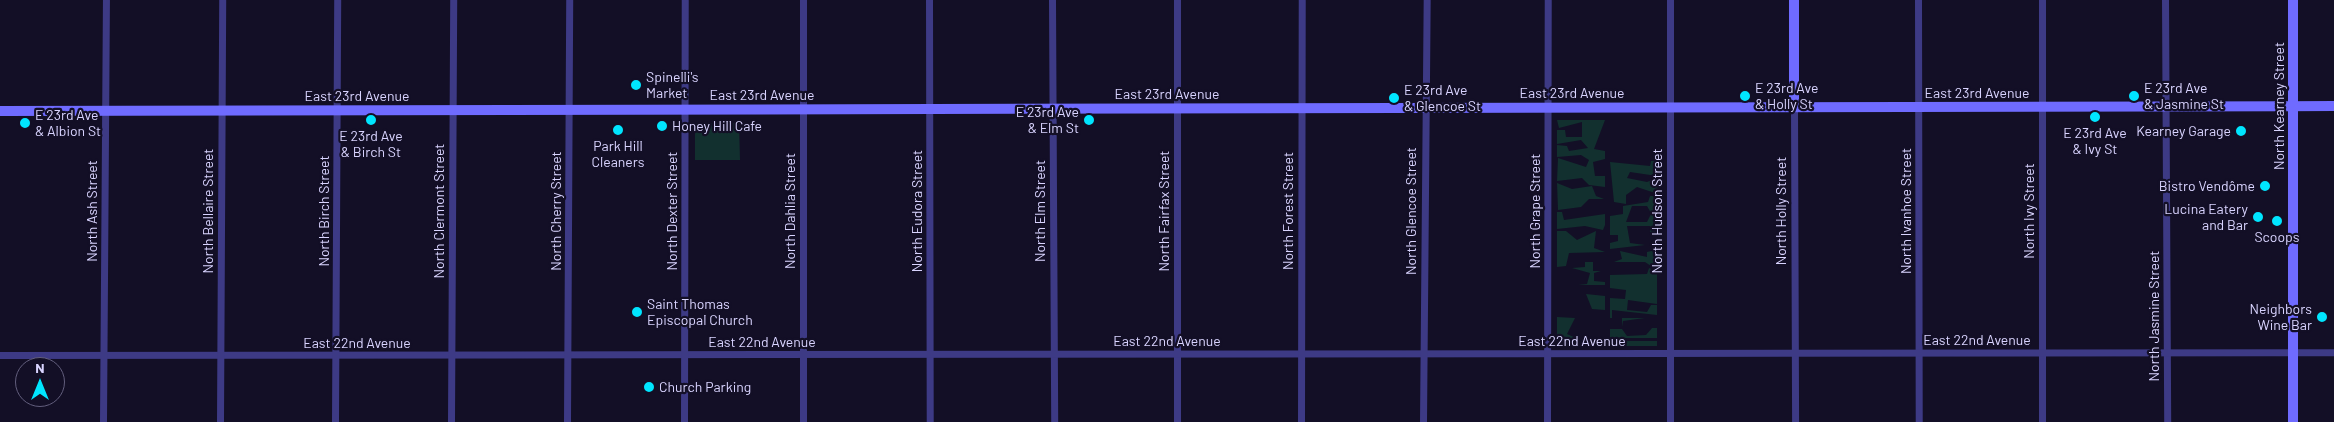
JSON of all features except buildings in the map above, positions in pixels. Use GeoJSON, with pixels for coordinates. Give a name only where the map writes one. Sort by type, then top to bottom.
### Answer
{"type":"FeatureCollection","features":[{"type":"Feature","properties":{"kind":"street","name":"North Ash Street"},"geometry":{"type":"LineString","coordinates":[[103,422],[106,0]]}},
{"type":"Feature","properties":{"kind":"street","name":"North Bellaire Street"},"geometry":{"type":"LineString","coordinates":[[220,422],[222,0]]}},
{"type":"Feature","properties":{"kind":"street","name":"North Birch Street"},"geometry":{"type":"LineString","coordinates":[[335,422],[337,0]]}},
{"type":"Feature","properties":{"kind":"street","name":"North Clermont Street"},"geometry":{"type":"LineString","coordinates":[[451,422],[453,0]]}},
{"type":"Feature","properties":{"kind":"street","name":"North Cherry Street"},"geometry":{"type":"LineString","coordinates":[[567,422],[569,0]]}},
{"type":"Feature","properties":{"kind":"street","name":"North Dexter Street"},"geometry":{"type":"LineString","coordinates":[[684,422],[685,0]]}},
{"type":"Feature","properties":{"kind":"street","name":"North Dahlia Street"},"geometry":{"type":"LineString","coordinates":[[803,422],[804,0]]}},
{"type":"Feature","properties":{"kind":"street","name":"North Eudora Street"},"geometry":{"type":"LineString","coordinates":[[929,0],[930,422]]}},
{"type":"Feature","properties":{"kind":"street","name":"North Elm Street"},"geometry":{"type":"LineString","coordinates":[[1052,0],[1054,422]]}},
{"type":"Feature","properties":{"kind":"street","name":"North Fairfax Street"},"geometry":{"type":"LineString","coordinates":[[1177,0],[1177,422]]}},
{"type":"Feature","properties":{"kind":"street","name":"North Forest Street"},"geometry":{"type":"LineString","coordinates":[[1301,422],[1300,108],[1302,0]]}},
{"type":"Feature","properties":{"kind":"street","name":"North Glencoe Street"},"geometry":{"type":"LineString","coordinates":[[1424,422],[1424,108],[1427,0]]}},
{"type":"Feature","properties":{"kind":"street","name":"North Grape Street"},"geometry":{"type":"LineString","coordinates":[[1547,422],[1548,0]]}},
{"type":"Feature","properties":{"kind":"street","name":"North Hudson Street"},"geometry":{"type":"LineString","coordinates":[[1670,0],[1670,422]]}},
{"type":"Feature","properties":{"kind":"street","name":"North Holly Street"},"geometry":{"type":"LineString","coordinates":[[1794,0],[1795,422]]}},
{"type":"Feature","properties":{"kind":"street","name":"North Ivanhoe Street"},"geometry":{"type":"LineString","coordinates":[[1918,0],[1919,422]]}},
{"type":"Feature","properties":{"kind":"street","name":"North Ivy Street"},"geometry":{"type":"LineString","coordinates":[[2042,0],[2042,422]]}},
{"type":"Feature","properties":{"kind":"street","name":"North Jasmine Street"},"geometry":{"type":"LineString","coordinates":[[2165,0],[2167,422]]}},
{"type":"Feature","properties":{"kind":"street","name":"North Kearney Street"},"geometry":{"type":"LineString","coordinates":[[2293,0],[2293,422]]}},
{"type":"Feature","properties":{"kind":"street","name":"East 23rd Avenue"},"geometry":{"type":"LineString","coordinates":[[0,112],[2334,106]]}},
{"type":"Feature","properties":{"kind":"street","name":"East 22nd Avenue"},"geometry":{"type":"LineString","coordinates":[[0,355],[2334,352]]}},
{"type":"Feature","properties":{"kind":"green space"},"geometry":{"type":"Polygon","coordinates":[[[1557,120],[1605,120],[1594,149],[1605,151],[1605,159],[1593,162],[1595,176],[1605,176],[1605,187],[1589,185],[1582,178],[1557,181],[1558,158],[1586,167],[1589,160],[1581,155],[1557,157],[1557,145],[1567,146],[1569,151],[1588,148],[1581,140],[1557,144],[1557,130],[1565,130],[1566,137],[1582,137],[1582,122],[1559,128],[1557,120]]]}},
{"type":"Feature","properties":{"kind":"green space"},"geometry":{"type":"Polygon","coordinates":[[[695,123],[739,123],[740,160],[695,160],[695,123]]]}},
{"type":"Feature","properties":{"kind":"green space"},"geometry":{"type":"Polygon","coordinates":[[[1651,161],[1658,161],[1657,176],[1630,172],[1627,178],[1647,182],[1657,178],[1658,194],[1637,187],[1626,195],[1626,204],[1614,202],[1610,162],[1650,166],[1651,161]]]}},
{"type":"Feature","properties":{"kind":"green space"},"geometry":{"type":"Polygon","coordinates":[[[1557,183],[1572,189],[1592,186],[1596,196],[1604,199],[1589,199],[1581,207],[1558,210],[1557,183]]]}},
{"type":"Feature","properties":{"kind":"green space"},"geometry":{"type":"Polygon","coordinates":[[[1650,196],[1658,196],[1658,213],[1651,213],[1647,206],[1632,206],[1626,222],[1647,222],[1651,214],[1658,214],[1658,232],[1650,232],[1650,226],[1627,226],[1630,243],[1645,245],[1610,249],[1610,243],[1618,241],[1618,235],[1610,235],[1610,216],[1623,214],[1623,206],[1648,202],[1650,196]]]}},
{"type":"Feature","properties":{"kind":"green space"},"geometry":{"type":"Polygon","coordinates":[[[1557,212],[1562,212],[1564,220],[1605,214],[1605,225],[1603,230],[1585,226],[1557,229],[1557,212]]]}},
{"type":"Feature","properties":{"kind":"green space"},"geometry":{"type":"Polygon","coordinates":[[[1557,231],[1566,231],[1577,240],[1596,231],[1594,248],[1605,252],[1569,253],[1566,266],[1557,267],[1557,231]]]}},
{"type":"Feature","properties":{"kind":"green space"},"geometry":{"type":"Polygon","coordinates":[[[1656,250],[1657,270],[1645,262],[1614,262],[1622,259],[1620,251],[1647,257],[1647,252],[1656,250]]]}},
{"type":"Feature","properties":{"kind":"green space"},"geometry":{"type":"Polygon","coordinates":[[[1585,262],[1593,262],[1593,271],[1601,271],[1594,273],[1594,281],[1605,282],[1605,285],[1578,285],[1587,284],[1590,273],[1572,268],[1585,267],[1585,262]]]}},
{"type":"Feature","properties":{"kind":"green space"},"geometry":{"type":"Polygon","coordinates":[[[1649,268],[1657,272],[1657,304],[1628,300],[1627,310],[1647,312],[1651,305],[1657,305],[1657,315],[1612,310],[1612,318],[1610,318],[1610,298],[1625,299],[1626,290],[1610,288],[1610,275],[1647,274],[1649,268]]]}},
{"type":"Feature","properties":{"kind":"green space"},"geometry":{"type":"Polygon","coordinates":[[[1586,294],[1605,296],[1605,310],[1592,309],[1586,294]]]}},
{"type":"Feature","properties":{"kind":"green space"},"geometry":{"type":"Polygon","coordinates":[[[1557,317],[1575,318],[1567,334],[1578,339],[1557,339],[1557,317]]]}},
{"type":"Feature","properties":{"kind":"green space"},"geometry":{"type":"Polygon","coordinates":[[[1622,318],[1645,318],[1623,321],[1622,327],[1622,318]]]}},
{"type":"Feature","properties":{"kind":"green space"},"geometry":{"type":"Polygon","coordinates":[[[1652,328],[1657,328],[1657,338],[1610,338],[1610,329],[1622,329],[1627,336],[1646,335],[1652,328]]]}},
{"type":"Feature","properties":{"kind":"green space"},"geometry":{"type":"Polygon","coordinates":[[[1610,341],[1657,341],[1657,346],[1613,346],[1610,341]]]}},
{"type":"Feature","properties":{"kind":"place","name":"Spinelli's Market"},"geometry":{"type":"Point","coordinates":[636,85]}},
{"type":"Feature","properties":{"kind":"place","name":"E 23rd Ave & Holly St"},"geometry":{"type":"Point","coordinates":[1745,96]}},
{"type":"Feature","properties":{"kind":"place","name":"E 23rd Ave & Jasmine St"},"geometry":{"type":"Point","coordinates":[2134,96]}},
{"type":"Feature","properties":{"kind":"place","name":"E 23rd Ave & Glencoe St"},"geometry":{"type":"Point","coordinates":[1394,98]}},
{"type":"Feature","properties":{"kind":"place","name":"E 23rd Ave & Ivy St"},"geometry":{"type":"Point","coordinates":[2095,117]}},
{"type":"Feature","properties":{"kind":"place","name":"E 23rd Ave & Birch St"},"geometry":{"type":"Point","coordinates":[371,120]}},
{"type":"Feature","properties":{"kind":"place","name":"E 23rd Ave & Elm St"},"geometry":{"type":"Point","coordinates":[1089,120]}},
{"type":"Feature","properties":{"kind":"place","name":"E 23rd Ave & Albion St"},"geometry":{"type":"Point","coordinates":[25,123]}},
{"type":"Feature","properties":{"kind":"place","name":"Honey Hill Cafe"},"geometry":{"type":"Point","coordinates":[662,126]}},
{"type":"Feature","properties":{"kind":"place","name":"Park Hill Cleaners"},"geometry":{"type":"Point","coordinates":[618,130]}},
{"type":"Feature","properties":{"kind":"place","name":"Kearney Garage"},"geometry":{"type":"Point","coordinates":[2241,131]}},
{"type":"Feature","properties":{"kind":"place","name":"Bistro Vendôme"},"geometry":{"type":"Point","coordinates":[2265,186]}},
{"type":"Feature","properties":{"kind":"place","name":"Lucina Eatery and Bar"},"geometry":{"type":"Point","coordinates":[2258,217]}},
{"type":"Feature","properties":{"kind":"place","name":"Scoops"},"geometry":{"type":"Point","coordinates":[2277,221]}},
{"type":"Feature","properties":{"kind":"place","name":"Saint Thomas Episcopal Church"},"geometry":{"type":"Point","coordinates":[637,312]}},
{"type":"Feature","properties":{"kind":"place","name":"Neighbors Wine Bar"},"geometry":{"type":"Point","coordinates":[2322,317]}},
{"type":"Feature","properties":{"kind":"place","name":"Church Parking"},"geometry":{"type":"Point","coordinates":[649,387]}}]}
